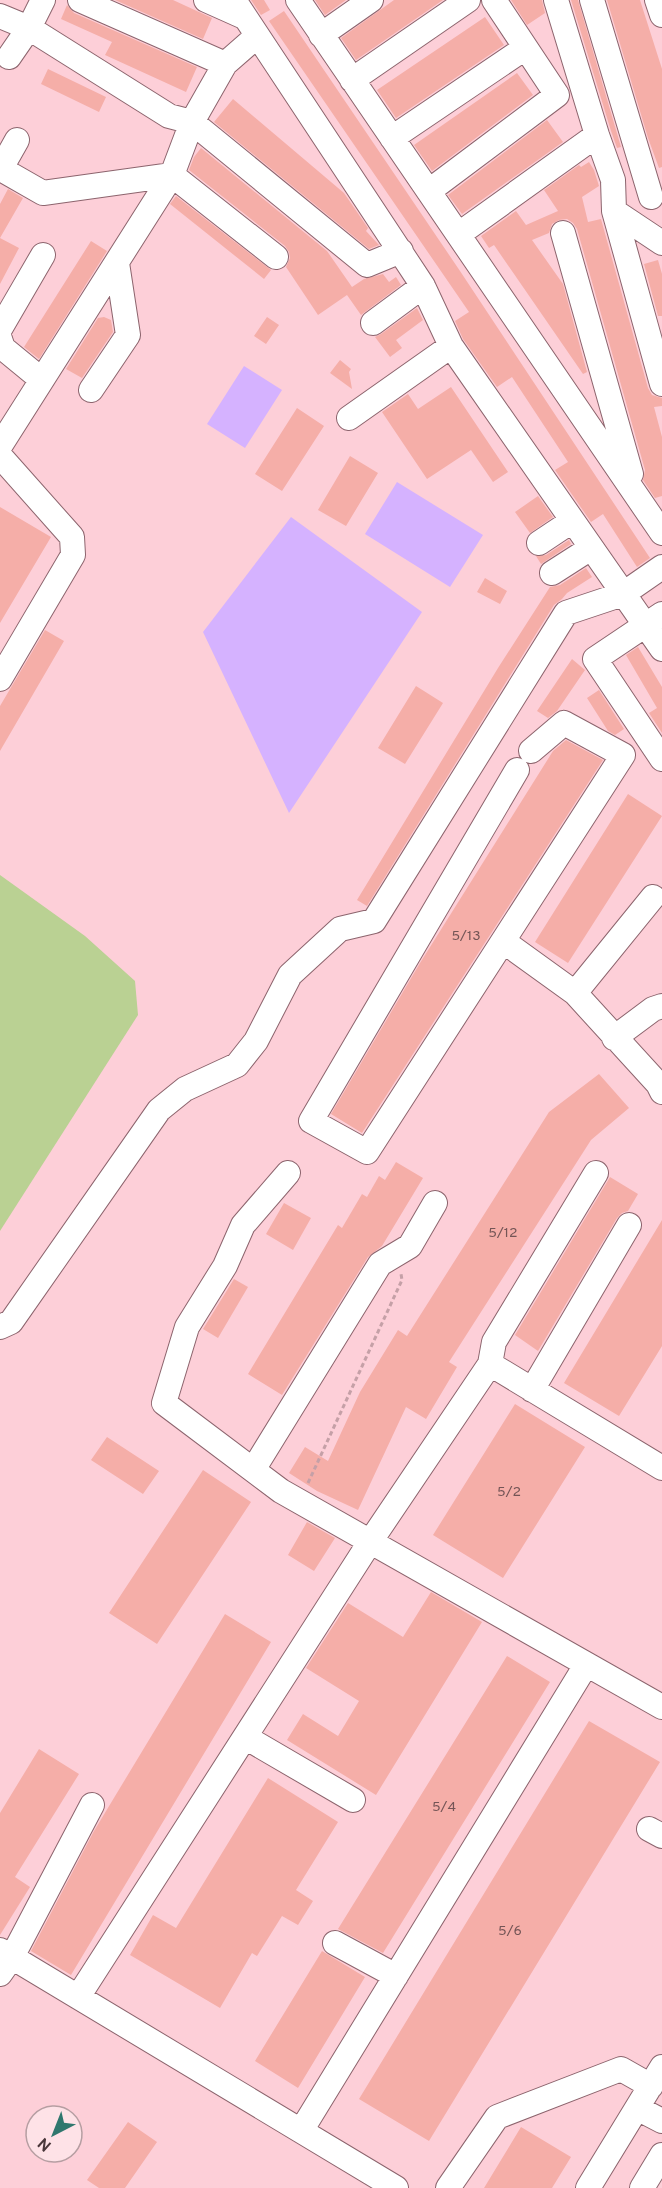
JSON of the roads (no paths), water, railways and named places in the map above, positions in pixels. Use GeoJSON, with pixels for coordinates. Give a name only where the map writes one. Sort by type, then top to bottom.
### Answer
{"type":"FeatureCollection","features":[{"type":"Feature","properties":{"kind":"lane"},"geometry":{"type":"LineString","coordinates":[[9,57],[29,28],[43,0]]}},
{"type":"Feature","properties":{"kind":"lane"},"geometry":{"type":"LineString","coordinates":[[80,0],[225,64]]}},
{"type":"Feature","properties":{"kind":"lane"},"geometry":{"type":"LineString","coordinates":[[206,0],[245,18],[423,286],[451,346],[623,594],[654,620],[662,649]]}},
{"type":"Feature","properties":{"kind":"lane"},"geometry":{"type":"LineString","coordinates":[[298,0],[662,533]]}},
{"type":"Feature","properties":{"kind":"lane"},"geometry":{"type":"LineString","coordinates":[[321,35],[371,0]]}},
{"type":"Feature","properties":{"kind":"lane"},"geometry":{"type":"LineString","coordinates":[[352,80],[468,0]]}},
{"type":"Feature","properties":{"kind":"lane"},"geometry":{"type":"LineString","coordinates":[[429,191],[557,95],[494,0]]}},
{"type":"Feature","properties":{"kind":"lane"},"geometry":{"type":"LineString","coordinates":[[556,0],[613,180],[614,211],[662,384]]}},
{"type":"Feature","properties":{"kind":"lane"},"geometry":{"type":"LineString","coordinates":[[592,0],[656,197]]}},
{"type":"Feature","properties":{"kind":"lane"},"geometry":{"type":"LineString","coordinates":[[657,0],[662,15]]}},
{"type":"Feature","properties":{"kind":"lane"},"geometry":{"type":"LineString","coordinates":[[0,16],[29,28],[169,116],[192,122],[367,266],[401,251]]}},
{"type":"Feature","properties":{"kind":"lane"},"geometry":{"type":"LineString","coordinates":[[0,447],[172,175],[192,122],[225,64],[245,18]]}},
{"type":"Feature","properties":{"kind":"lane"},"geometry":{"type":"LineString","coordinates":[[392,138],[525,48]]}},
{"type":"Feature","properties":{"kind":"lane"},"geometry":{"type":"LineString","coordinates":[[459,234],[597,135]]}},
{"type":"Feature","properties":{"kind":"lane"},"geometry":{"type":"LineString","coordinates":[[17,140],[1,170],[43,193],[172,175],[276,257]]}},
{"type":"Feature","properties":{"kind":"lane"},"geometry":{"type":"LineString","coordinates":[[613,180],[656,197]]}},
{"type":"Feature","properties":{"kind":"lane"},"geometry":{"type":"LineString","coordinates":[[614,211],[662,243]]}},
{"type":"Feature","properties":{"kind":"lane"},"geometry":{"type":"LineString","coordinates":[[563,234],[637,494]]}},
{"type":"Feature","properties":{"kind":"lane"},"geometry":{"type":"LineString","coordinates":[[0,329],[44,255]]}},
{"type":"Feature","properties":{"kind":"lane"},"geometry":{"type":"LineString","coordinates":[[91,390],[128,335],[117,264]]}},
{"type":"Feature","properties":{"kind":"lane"},"geometry":{"type":"LineString","coordinates":[[373,323],[423,286]]}},
{"type":"Feature","properties":{"kind":"lane"},"geometry":{"type":"LineString","coordinates":[[0,339],[3,348],[42,380]]}},
{"type":"Feature","properties":{"kind":"lane"},"geometry":{"type":"LineString","coordinates":[[349,418],[451,346]]}},
{"type":"Feature","properties":{"kind":"lane"},"geometry":{"type":"LineString","coordinates":[[0,456],[72,537],[73,555],[0,679]]}},
{"type":"Feature","properties":{"kind":"lane"},"geometry":{"type":"LineString","coordinates":[[539,543],[572,521]]}},
{"type":"Feature","properties":{"kind":"lane"},"geometry":{"type":"LineString","coordinates":[[552,573],[591,548]]}},
{"type":"Feature","properties":{"kind":"lane"},"geometry":{"type":"LineString","coordinates":[[0,1326],[11,1322],[159,1110],[185,1089],[237,1065],[256,1041],[290,975],[340,929],[374,921],[566,613],[623,594],[662,567]]}},
{"type":"Feature","properties":{"kind":"lane"},"geometry":{"type":"LineString","coordinates":[[654,620],[595,659],[662,759]]}},
{"type":"Feature","properties":{"kind":"lane"},"geometry":{"type":"LineString","coordinates":[[564,723],[623,755],[503,941],[367,1152],[311,1121],[524,761],[564,723]]}},
{"type":"Feature","properties":{"kind":"lane"},"geometry":{"type":"LineString","coordinates":[[575,993],[653,897]]}},
{"type":"Feature","properties":{"kind":"lane"},"geometry":{"type":"LineString","coordinates":[[503,941],[575,993],[658,1084],[662,1092]]}},
{"type":"Feature","properties":{"kind":"lane"},"geometry":{"type":"LineString","coordinates":[[614,1038],[652,1009],[662,1006]]}},
{"type":"Feature","properties":{"kind":"lane"},"geometry":{"type":"LineString","coordinates":[[288,1173],[243,1225],[225,1266],[187,1328],[164,1403],[281,1491],[662,1707]]}},
{"type":"Feature","properties":{"kind":"lane"},"geometry":{"type":"LineString","coordinates":[[78,1997],[370,1542],[490,1364],[494,1342],[596,1173]]}},
{"type":"Feature","properties":{"kind":"lane"},"geometry":{"type":"LineString","coordinates":[[253,1470],[380,1264],[410,1246],[435,1203]]}},
{"type":"Feature","properties":{"kind":"lane"},"geometry":{"type":"LineString","coordinates":[[532,1390],[629,1225]]}},
{"type":"Feature","properties":{"kind":"lane"},"geometry":{"type":"LineString","coordinates":[[490,1364],[661,1466]]}},
{"type":"Feature","properties":{"kind":"lane"},"geometry":{"type":"LineString","coordinates":[[301,2131],[586,1665]]}},
{"type":"Feature","properties":{"kind":"lane"},"geometry":{"type":"LineString","coordinates":[[245,1737],[353,1800]]}},
{"type":"Feature","properties":{"kind":"lane"},"geometry":{"type":"LineString","coordinates":[[92,1805],[4,1960],[78,1997],[396,2188]]}},
{"type":"Feature","properties":{"kind":"lane"},"geometry":{"type":"LineString","coordinates":[[335,1943],[396,1976]]}},
{"type":"Feature","properties":{"kind":"lane"},"geometry":{"type":"LineString","coordinates":[[447,2188],[497,2117],[621,2069],[656,2077],[588,2188]]}},
{"type":"Feature","properties":{"kind":"lane"},"geometry":{"type":"LineString","coordinates":[[637,2108],[662,2121]]}},
{"type":"Feature","properties":{"kind":"lane"},"geometry":{"type":"LineString","coordinates":[[642,2188],[662,2155]]}}]}
